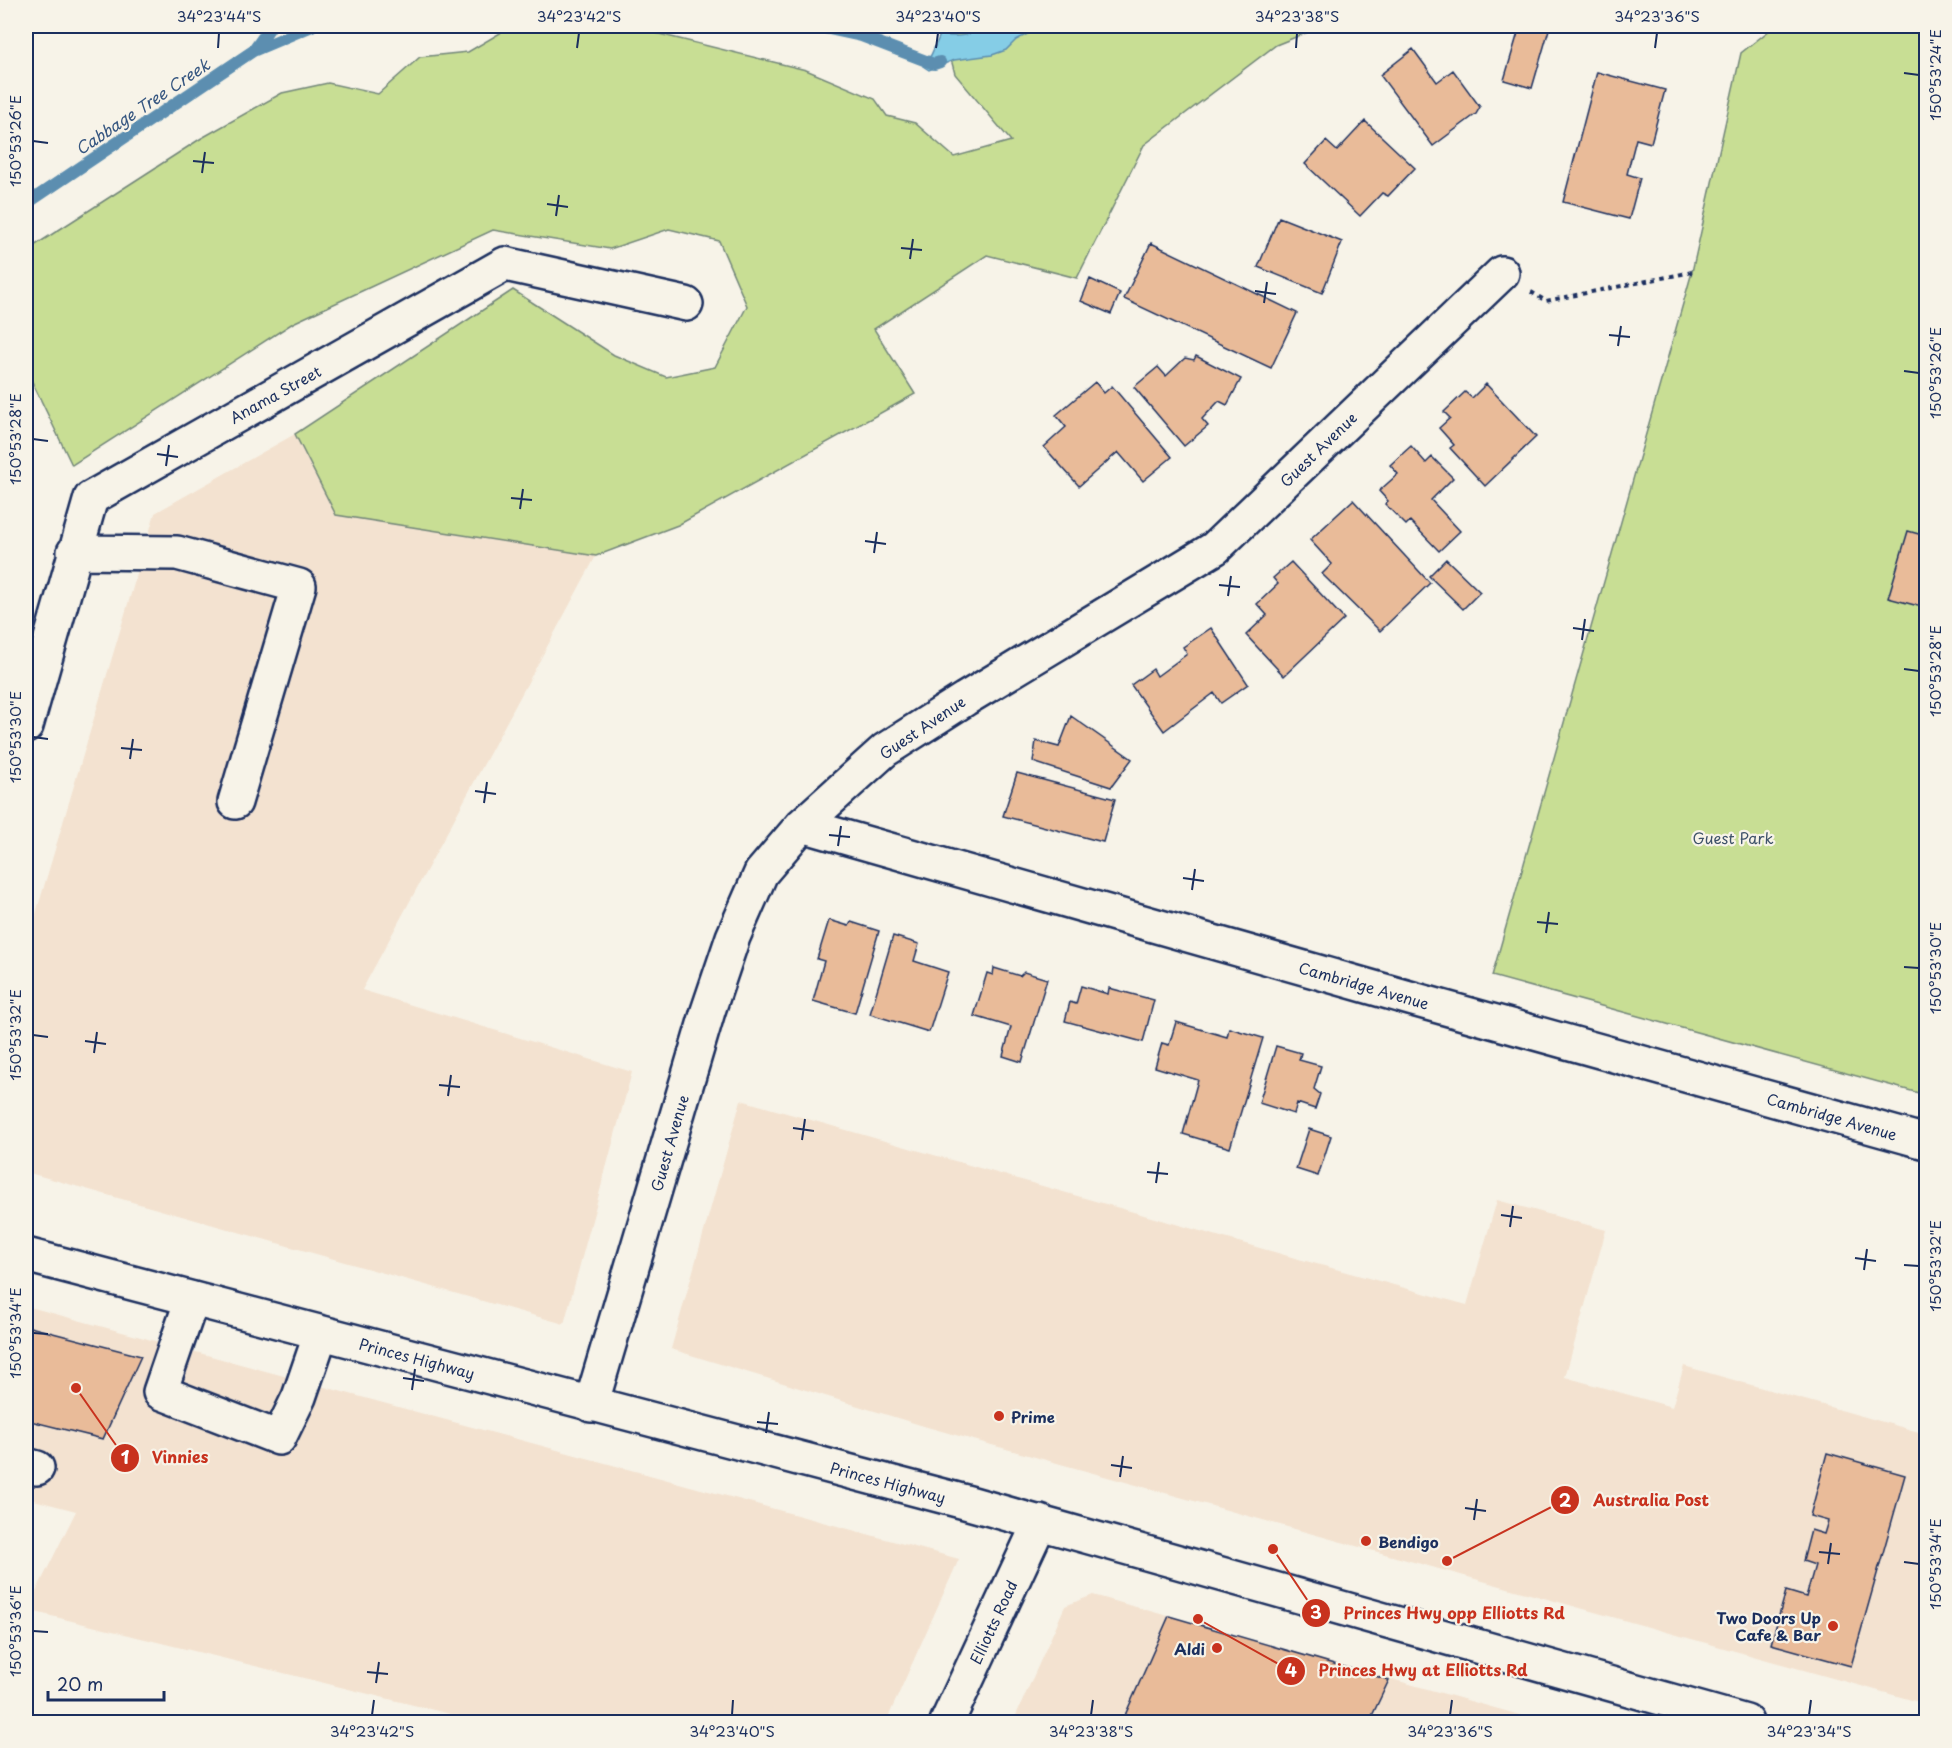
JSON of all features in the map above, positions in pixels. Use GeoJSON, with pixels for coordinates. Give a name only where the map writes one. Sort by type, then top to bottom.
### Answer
{"type":"FeatureCollection","features":[{"type":"Feature","properties":{"kind":"street","name":"Anama Street"},"geometry":{"type":"LineString","coordinates":[[26,726],[91,498],[505,264],[686,304]]}},
{"type":"Feature","properties":{"kind":"street","name":"Guest Avenue"},"geometry":{"type":"LineString","coordinates":[[591,1405],[708,1011],[733,937],[762,873],[802,825],[885,750],[1215,548],[1502,273]]}},
{"type":"Feature","properties":{"kind":"street"},"geometry":{"type":"LineString","coordinates":[[74,552],[177,553],[299,586],[235,802]]}},
{"type":"Feature","properties":{"kind":"street","name":"Cambridge Avenue"},"geometry":{"type":"LineString","coordinates":[[802,825],[1926,1142]]}},
{"type":"Feature","properties":{"kind":"street","name":"Princes Highway"},"geometry":{"type":"LineString","coordinates":[[26,1255],[1040,1522],[1746,1722]]}},
{"type":"Feature","properties":{"kind":"street"},"geometry":{"type":"LineString","coordinates":[[192,1299],[160,1392],[279,1438],[299,1396],[321,1333]]}},
{"type":"Feature","properties":{"kind":"street","name":"Elliotts Road"},"geometry":{"type":"LineString","coordinates":[[947,1722],[1040,1522]]}},
{"type":"Feature","properties":{"kind":"path"},"geometry":{"type":"LineString","coordinates":[[1502,273],[1546,301],[1692,272]]}},
{"type":"Feature","properties":{"kind":"shaded area"},"geometry":{"type":"Polygon","coordinates":[[[295,434],[336,515],[596,556],[362,990],[632,1072],[564,1324],[26,1172],[26,947],[155,513],[295,434]]]}},
{"type":"Feature","properties":{"kind":"shaded area"},"geometry":{"type":"Polygon","coordinates":[[[741,1100],[1467,1305],[1497,1200],[1606,1230],[1565,1377],[1672,1407],[1684,1366],[1926,1434],[1926,1704],[927,1427],[671,1349],[741,1100]]]}},
{"type":"Feature","properties":{"kind":"shaded area"},"geometry":{"type":"Polygon","coordinates":[[[26,1306],[959,1559],[886,1722],[456,1722],[458,1716],[27,1610],[76,1511],[26,1498],[26,1306]]]}},
{"type":"Feature","properties":{"kind":"shaded area"},"geometry":{"type":"Polygon","coordinates":[[[1093,1595],[1545,1722],[1013,1722],[1065,1606],[1093,1595]]]}},
{"type":"Feature","properties":{"kind":"green space"},"geometry":{"type":"Polygon","coordinates":[[[512,26],[606,26],[651,32],[806,70],[875,99],[887,116],[915,123],[954,157],[1011,141],[955,74],[942,26],[1323,26],[1276,45],[1144,145],[1077,278],[987,255],[874,329],[915,394],[678,525],[596,556],[336,515],[295,434],[513,290],[614,355],[666,377],[715,367],[747,306],[719,241],[669,229],[610,249],[493,230],[293,323],[72,465],[26,369],[26,251],[200,139],[282,93],[328,83],[378,94],[420,57],[468,52],[512,26]]]}},
{"type":"Feature","properties":{"kind":"green space","name":"Guest Park"},"geometry":{"type":"Polygon","coordinates":[[[1775,26],[1926,26],[1926,1095],[1492,976],[1692,272],[1741,53],[1775,26]]]}},
{"type":"Feature","properties":{"kind":"water"},"geometry":{"type":"Polygon","coordinates":[[[984,26],[1043,26],[1016,40],[1006,50],[992,55],[954,60],[929,70],[923,66],[940,35],[963,35],[984,26]]]}},
{"type":"Feature","properties":{"kind":"building"},"geometry":{"type":"Polygon","coordinates":[[[1520,26],[1550,26],[1532,88],[1504,80],[1520,26]]]}},
{"type":"Feature","properties":{"kind":"building"},"geometry":{"type":"Polygon","coordinates":[[[1413,49],[1437,82],[1453,70],[1480,107],[1476,114],[1433,146],[1380,75],[1413,49]]]}},
{"type":"Feature","properties":{"kind":"building"},"geometry":{"type":"Polygon","coordinates":[[[1597,72],[1665,90],[1651,143],[1636,139],[1627,174],[1640,178],[1629,219],[1563,202],[1597,72]]]}},
{"type":"Feature","properties":{"kind":"building"},"geometry":{"type":"Polygon","coordinates":[[[1365,121],[1415,168],[1388,196],[1382,193],[1360,216],[1305,164],[1326,141],[1337,151],[1365,121]]]}},
{"type":"Feature","properties":{"kind":"building"},"geometry":{"type":"Polygon","coordinates":[[[1279,217],[1342,242],[1322,293],[1258,267],[1279,217]]]}},
{"type":"Feature","properties":{"kind":"building"},"geometry":{"type":"Polygon","coordinates":[[[1151,243],[1297,313],[1271,368],[1124,299],[1151,243]]]}},
{"type":"Feature","properties":{"kind":"building"},"geometry":{"type":"Polygon","coordinates":[[[1090,279],[1120,293],[1111,314],[1081,301],[1090,279]]]}},
{"type":"Feature","properties":{"kind":"building"},"geometry":{"type":"Polygon","coordinates":[[[1196,356],[1241,379],[1227,405],[1219,401],[1202,419],[1208,426],[1184,446],[1134,387],[1158,367],[1166,376],[1185,358],[1194,360],[1196,356]]]}},
{"type":"Feature","properties":{"kind":"building"},"geometry":{"type":"Polygon","coordinates":[[[1095,382],[1104,393],[1112,386],[1172,457],[1143,481],[1118,452],[1079,486],[1044,447],[1066,427],[1056,415],[1095,382]]]}},
{"type":"Feature","properties":{"kind":"building"},"geometry":{"type":"Polygon","coordinates":[[[1486,384],[1536,437],[1485,486],[1450,448],[1454,445],[1439,428],[1450,418],[1444,412],[1465,392],[1472,398],[1486,384]]]}},
{"type":"Feature","properties":{"kind":"building"},"geometry":{"type":"Polygon","coordinates":[[[1411,446],[1426,463],[1432,457],[1453,478],[1431,500],[1460,531],[1439,551],[1410,521],[1406,525],[1385,504],[1388,501],[1379,491],[1398,474],[1390,465],[1411,446]]]}},
{"type":"Feature","properties":{"kind":"building"},"geometry":{"type":"Polygon","coordinates":[[[1353,500],[1430,583],[1380,631],[1322,574],[1332,564],[1310,540],[1353,500]]]}},
{"type":"Feature","properties":{"kind":"building"},"geometry":{"type":"Polygon","coordinates":[[[1908,531],[1926,536],[1926,608],[1888,598],[1908,531]]]}},
{"type":"Feature","properties":{"kind":"building"},"geometry":{"type":"Polygon","coordinates":[[[1446,559],[1480,592],[1463,609],[1429,576],[1446,559]]]}},
{"type":"Feature","properties":{"kind":"building"},"geometry":{"type":"Polygon","coordinates":[[[1291,562],[1344,619],[1284,676],[1246,635],[1267,615],[1257,604],[1278,584],[1273,578],[1291,562]]]}},
{"type":"Feature","properties":{"kind":"building"},"geometry":{"type":"Polygon","coordinates":[[[1211,628],[1248,684],[1221,703],[1214,693],[1164,731],[1131,685],[1153,669],[1157,676],[1187,654],[1183,647],[1211,628]]]}},
{"type":"Feature","properties":{"kind":"building"},"geometry":{"type":"Polygon","coordinates":[[[1071,716],[1132,759],[1111,787],[1033,762],[1036,741],[1059,747],[1071,716]]]}},
{"type":"Feature","properties":{"kind":"building"},"geometry":{"type":"Polygon","coordinates":[[[1017,773],[1115,799],[1103,842],[1003,816],[1017,773]]]}},
{"type":"Feature","properties":{"kind":"building"},"geometry":{"type":"Polygon","coordinates":[[[829,920],[849,926],[851,922],[879,931],[855,1013],[813,1001],[824,961],[817,959],[829,920]]]}},
{"type":"Feature","properties":{"kind":"building"},"geometry":{"type":"Polygon","coordinates":[[[893,936],[919,944],[914,961],[948,972],[929,1032],[870,1014],[893,936]]]}},
{"type":"Feature","properties":{"kind":"building"},"geometry":{"type":"Polygon","coordinates":[[[994,968],[1020,976],[1024,972],[1047,979],[1022,1062],[1003,1056],[1011,1027],[974,1016],[987,973],[993,975],[994,968]]]}},
{"type":"Feature","properties":{"kind":"building"},"geometry":{"type":"Polygon","coordinates":[[[1081,986],[1108,994],[1109,988],[1154,1000],[1143,1042],[1065,1021],[1070,1002],[1076,1004],[1081,986]]]}},
{"type":"Feature","properties":{"kind":"building"},"geometry":{"type":"Polygon","coordinates":[[[1176,1022],[1227,1037],[1229,1028],[1263,1038],[1230,1148],[1183,1134],[1198,1080],[1155,1067],[1162,1043],[1169,1045],[1176,1022]]]}},
{"type":"Feature","properties":{"kind":"building"},"geometry":{"type":"Polygon","coordinates":[[[1276,1046],[1301,1053],[1299,1060],[1321,1066],[1314,1089],[1320,1094],[1315,1109],[1297,1103],[1294,1114],[1259,1103],[1276,1046]]]}},
{"type":"Feature","properties":{"kind":"building"},"geometry":{"type":"Polygon","coordinates":[[[1309,1129],[1331,1136],[1318,1176],[1296,1169],[1309,1129]]]}},
{"type":"Feature","properties":{"kind":"building"},"geometry":{"type":"Polygon","coordinates":[[[26,1326],[141,1356],[103,1439],[26,1420],[26,1326]]]}},
{"type":"Feature","properties":{"kind":"building"},"geometry":{"type":"Polygon","coordinates":[[[1827,1453],[1905,1475],[1851,1666],[1771,1644],[1786,1591],[1806,1597],[1815,1565],[1803,1561],[1811,1530],[1824,1534],[1828,1521],[1810,1516],[1827,1453]]]}},
{"type":"Feature","properties":{"kind":"building","name":"Aldi"},"geometry":{"type":"Polygon","coordinates":[[[1169,1616],[1389,1680],[1369,1722],[1122,1722],[1169,1616]]]}},
{"type":"Feature","properties":{"kind":"waterway"},"geometry":{"type":"LineString","coordinates":[[254,50],[271,26]]}},
{"type":"Feature","properties":{"kind":"waterway","name":"Cabbage Tree Creek"},"geometry":{"type":"LineString","coordinates":[[26,204],[253,51],[312,26]]}},
{"type":"Feature","properties":{"kind":"waterway","name":"Cabbage Tree Creek"},"geometry":{"type":"LineString","coordinates":[[815,26],[861,36],[934,64],[940,62]]}},
{"type":"Feature","properties":{"kind":"place","name":"Vinnies"},"geometry":{"type":"Point","coordinates":[76,1388]}},
{"type":"Feature","properties":{"kind":"place","name":"Prime"},"geometry":{"type":"Point","coordinates":[999,1416]}},
{"type":"Feature","properties":{"kind":"place","name":"Bendigo"},"geometry":{"type":"Point","coordinates":[1366,1541]}},
{"type":"Feature","properties":{"kind":"place","name":"Princes Hwy opp Elliotts Rd"},"geometry":{"type":"Point","coordinates":[1273,1549]}},
{"type":"Feature","properties":{"kind":"place","name":"Australia Post"},"geometry":{"type":"Point","coordinates":[1447,1561]}},
{"type":"Feature","properties":{"kind":"place","name":"Princes Hwy at Elliotts Rd"},"geometry":{"type":"Point","coordinates":[1198,1619]}},
{"type":"Feature","properties":{"kind":"place","name":"Two Doors Up Cafe & Bar"},"geometry":{"type":"Point","coordinates":[1833,1626]}},
{"type":"Feature","properties":{"kind":"place","name":"Aldi"},"geometry":{"type":"Point","coordinates":[1217,1648]}}]}
